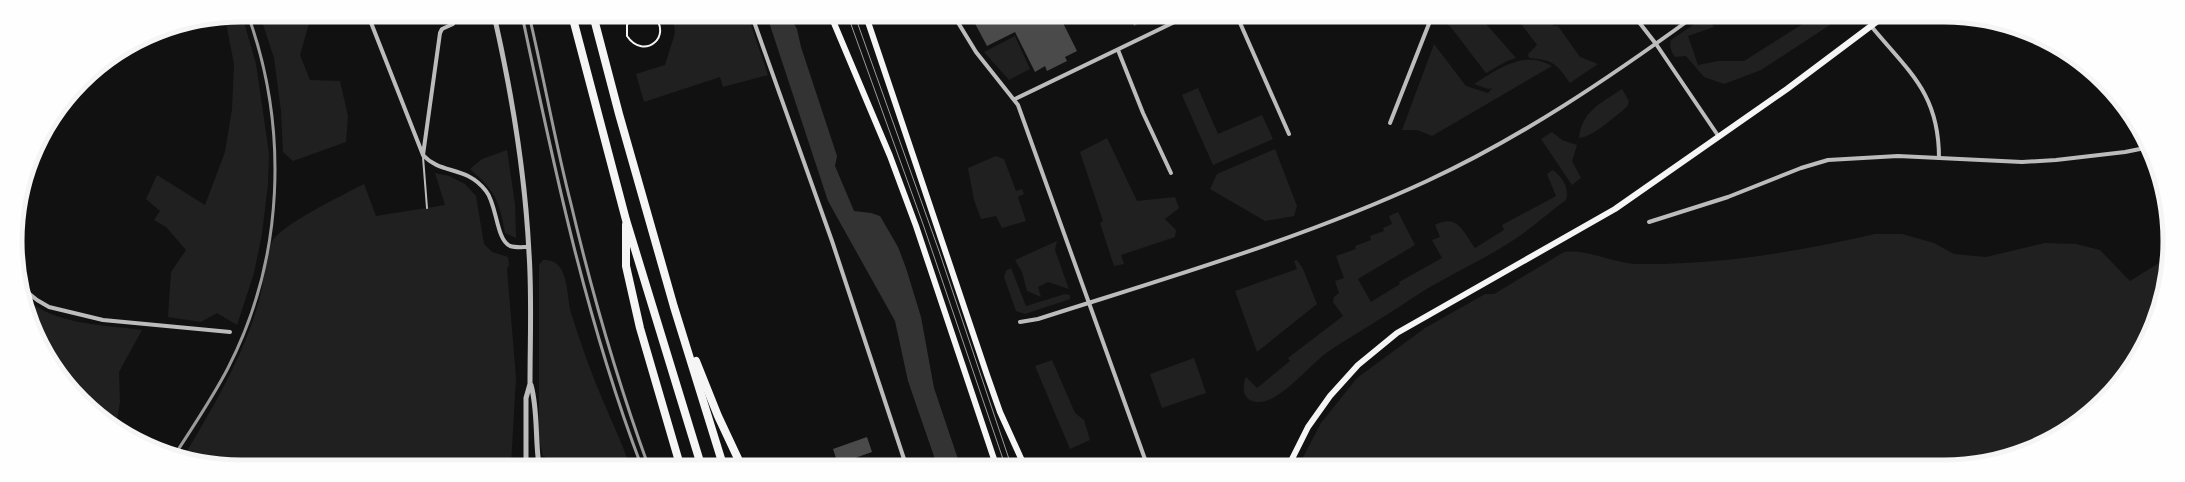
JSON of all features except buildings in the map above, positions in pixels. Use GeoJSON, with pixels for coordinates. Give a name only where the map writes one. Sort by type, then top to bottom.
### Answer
{"type":"FeatureCollection","features":[{"type":"Feature","properties":{"kind":"highway"},"geometry":{"type":"LineString","coordinates":[[574,22],[626,220],[699,460]]}},
{"type":"Feature","properties":{"kind":"highway"},"geometry":{"type":"LineString","coordinates":[[595,22],[674,307],[721,460]]}},
{"type":"Feature","properties":{"kind":"highway"},"geometry":{"type":"LineString","coordinates":[[626,220],[626,266],[640,328],[679,460]]}},
{"type":"Feature","properties":{"kind":"highway"},"geometry":{"type":"LineString","coordinates":[[674,307],[718,416],[739,460]]}},
{"type":"Feature","properties":{"kind":"main road"},"geometry":{"type":"LineString","coordinates":[[834,22],[890,156],[916,226],[994,460]]}},
{"type":"Feature","properties":{"kind":"main road"},"geometry":{"type":"LineString","coordinates":[[868,22],[995,397],[1022,460]]}},
{"type":"Feature","properties":{"kind":"main road"},"geometry":{"type":"LineString","coordinates":[[1292,460],[1308,427],[1326,401],[1353,370],[1380,346],[1397,334],[1615,209],[1833,56],[1876,22]]}},
{"type":"Feature","properties":{"kind":"street"},"geometry":{"type":"LineString","coordinates":[[371,22],[423,156],[435,165],[463,172],[474,179],[487,191],[495,205],[502,239],[510,246],[529,247]]}},
{"type":"Feature","properties":{"kind":"street"},"geometry":{"type":"LineString","coordinates":[[496,22],[504,56],[518,139],[529,247],[530,384],[526,398],[526,460]]}},
{"type":"Feature","properties":{"kind":"street"},"geometry":{"type":"LineString","coordinates":[[754,22],[832,240],[903,460]]}},
{"type":"Feature","properties":{"kind":"street"},"geometry":{"type":"LineString","coordinates":[[958,22],[976,52],[1015,99],[1146,460]]}},
{"type":"Feature","properties":{"kind":"street"},"geometry":{"type":"LineString","coordinates":[[1015,99],[1176,22]]}},
{"type":"Feature","properties":{"kind":"street"},"geometry":{"type":"LineString","coordinates":[[1240,22],[1289,134]]}},
{"type":"Feature","properties":{"kind":"street"},"geometry":{"type":"LineString","coordinates":[[1390,123],[1430,22]]}},
{"type":"Feature","properties":{"kind":"street"},"geometry":{"type":"LineString","coordinates":[[1639,22],[1656,44],[1719,137]]}},
{"type":"Feature","properties":{"kind":"street"},"geometry":{"type":"LineString","coordinates":[[1020,322],[1038,319],[1182,274],[1329,222],[1428,180],[1555,112],[1686,22]]}},
{"type":"Feature","properties":{"kind":"street"},"geometry":{"type":"LineString","coordinates":[[423,156],[440,33],[442,29],[453,24]]}},
{"type":"Feature","properties":{"kind":"street"},"geometry":{"type":"LineString","coordinates":[[1871,26],[1907,66],[1924,89],[1936,128],[1940,158]]}},
{"type":"Feature","properties":{"kind":"street"},"geometry":{"type":"LineString","coordinates":[[1118,50],[1143,113],[1171,173]]}},
{"type":"Feature","properties":{"kind":"street"},"geometry":{"type":"LineString","coordinates":[[1649,222],[1728,197],[1801,168],[1828,160],[1891,156],[2022,162],[2056,160],[2142,149]]}},
{"type":"Feature","properties":{"kind":"street"},"geometry":{"type":"LineString","coordinates":[[28,291],[49,308],[103,320],[230,332]]}},
{"type":"Feature","properties":{"kind":"street"},"geometry":{"type":"LineString","coordinates":[[530,384],[534,397],[538,460]]}},
{"type":"Feature","properties":{"kind":"lane"},"geometry":{"type":"LineString","coordinates":[[423,156],[427,208]]}},
{"type":"Feature","properties":{"kind":"path"},"geometry":{"type":"LineString","coordinates":[[629,22],[627,25],[627,36],[636,46],[647,46],[656,42],[660,32],[658,22]]}},
{"type":"Feature","properties":{"kind":"shaded area"},"geometry":{"type":"Polygon","coordinates":[[[226,22],[244,22],[256,64],[269,153],[268,184],[262,234],[254,273],[237,325],[217,313],[201,322],[168,317],[171,272],[186,250],[166,227],[154,220],[160,211],[146,199],[157,175],[205,205],[225,152],[232,109],[234,64],[226,22]]]}},
{"type":"Feature","properties":{"kind":"shaded area"},"geometry":{"type":"Polygon","coordinates":[[[262,22],[309,22],[300,55],[310,80],[340,81],[348,116],[346,142],[293,161],[283,152],[281,111],[274,58],[262,22]]]}},
{"type":"Feature","properties":{"kind":"shaded area"},"geometry":{"type":"Polygon","coordinates":[[[674,22],[750,22],[768,75],[723,87],[720,77],[644,102],[636,74],[665,65],[675,33],[674,22]]]}},
{"type":"Feature","properties":{"kind":"shaded area"},"geometry":{"type":"Polygon","coordinates":[[[769,22],[793,22],[797,29],[801,47],[837,156],[835,166],[854,211],[871,213],[880,216],[898,247],[921,317],[934,388],[958,460],[935,460],[908,381],[895,321],[828,201],[769,22]]]}},
{"type":"Feature","properties":{"kind":"shaded area"},"geometry":{"type":"Polygon","coordinates":[[[1484,22],[1516,58],[1507,61],[1486,73],[1450,26],[1444,23],[1484,22]]]}},
{"type":"Feature","properties":{"kind":"shaded area"},"geometry":{"type":"Polygon","coordinates":[[[1520,22],[1551,22],[1554,26],[1558,26],[1580,57],[1598,64],[1570,83],[1561,71],[1553,64],[1544,60],[1529,58],[1528,54],[1537,45],[1520,22]]]}},
{"type":"Feature","properties":{"kind":"shaded area"},"geometry":{"type":"Polygon","coordinates":[[[1698,22],[1710,22],[1714,27],[1688,36],[1698,65],[1718,61],[1744,61],[1806,22],[1834,22],[1761,70],[1724,84],[1704,77],[1686,56],[1675,57],[1672,53],[1670,45],[1671,40],[1698,22]]]}},
{"type":"Feature","properties":{"kind":"shaded area"},"geometry":{"type":"Polygon","coordinates":[[[1015,36],[1030,69],[1009,80],[984,52],[1015,36]]]}},
{"type":"Feature","properties":{"kind":"shaded area"},"geometry":{"type":"Polygon","coordinates":[[[1434,44],[1466,86],[1488,93],[1492,88],[1488,89],[1474,84],[1511,63],[1531,60],[1542,61],[1552,66],[1432,136],[1417,130],[1402,130],[1434,44]]]}},
{"type":"Feature","properties":{"kind":"shaded area"},"geometry":{"type":"Polygon","coordinates":[[[1198,88],[1218,134],[1262,115],[1273,139],[1213,165],[1182,95],[1198,88]]]}},
{"type":"Feature","properties":{"kind":"shaded area"},"geometry":{"type":"Polygon","coordinates":[[[1622,89],[1629,101],[1627,107],[1591,134],[1579,138],[1584,121],[1588,114],[1622,89]]]}},
{"type":"Feature","properties":{"kind":"shaded area"},"geometry":{"type":"Polygon","coordinates":[[[1552,132],[1562,140],[1577,145],[1572,161],[1581,178],[1572,185],[1541,139],[1552,132]]]}},
{"type":"Feature","properties":{"kind":"shaded area"},"geometry":{"type":"Polygon","coordinates":[[[1107,138],[1137,201],[1175,197],[1179,208],[1165,219],[1176,230],[1175,237],[1121,255],[1124,264],[1114,266],[1100,223],[1103,221],[1080,152],[1107,138]]]}},
{"type":"Feature","properties":{"kind":"shaded area"},"geometry":{"type":"Polygon","coordinates":[[[1275,149],[1297,206],[1294,216],[1265,221],[1210,189],[1217,174],[1275,149]]]}},
{"type":"Feature","properties":{"kind":"shaded area"},"geometry":{"type":"Polygon","coordinates":[[[507,150],[515,204],[516,238],[505,233],[501,212],[495,197],[486,184],[470,169],[482,159],[507,150]]]}},
{"type":"Feature","properties":{"kind":"shaded area"},"geometry":{"type":"Polygon","coordinates":[[[996,156],[1004,159],[1016,191],[1022,189],[1024,194],[1018,197],[1026,221],[1002,228],[996,216],[981,219],[974,200],[968,168],[996,156]]]}},
{"type":"Feature","properties":{"kind":"shaded area"},"geometry":{"type":"Polygon","coordinates":[[[1552,170],[1559,175],[1566,187],[1566,200],[1528,230],[1497,250],[1424,291],[1335,347],[1321,357],[1277,396],[1259,402],[1250,400],[1247,397],[1244,390],[1244,382],[1246,377],[1257,388],[1290,361],[1288,358],[1343,316],[1333,302],[1334,297],[1339,293],[1335,281],[1344,278],[1336,256],[1356,249],[1355,246],[1371,240],[1370,236],[1384,231],[1383,228],[1392,224],[1389,216],[1398,212],[1415,245],[1358,279],[1371,302],[1400,284],[1399,282],[1442,258],[1432,240],[1440,237],[1435,225],[1449,221],[1455,223],[1463,231],[1475,248],[1504,230],[1502,225],[1556,196],[1547,174],[1552,170]]]}},
{"type":"Feature","properties":{"kind":"shaded area"},"geometry":{"type":"Polygon","coordinates":[[[435,173],[449,176],[465,184],[476,196],[484,244],[492,252],[508,257],[509,265],[507,269],[516,378],[511,460],[227,460],[186,453],[217,400],[245,342],[259,301],[270,248],[277,235],[314,210],[364,184],[376,216],[445,205],[435,173]]]}},
{"type":"Feature","properties":{"kind":"shaded area"},"geometry":{"type":"Polygon","coordinates":[[[1875,234],[1902,234],[1934,243],[1954,254],[1986,257],[2045,243],[2076,244],[2100,250],[2130,281],[2162,261],[2156,298],[2146,325],[2126,363],[2109,385],[2088,406],[2054,431],[2001,453],[1958,460],[1302,460],[1321,423],[1357,378],[1425,328],[1485,294],[1494,294],[1564,252],[1592,254],[1620,262],[1639,264],[1669,264],[1729,260],[1787,252],[1875,234]]]}},
{"type":"Feature","properties":{"kind":"shaded area"},"geometry":{"type":"Polygon","coordinates":[[[1057,241],[1055,250],[1069,289],[1048,282],[1038,287],[1041,297],[1027,291],[1022,272],[1015,260],[1057,241]]]}},
{"type":"Feature","properties":{"kind":"shaded area"},"geometry":{"type":"Polygon","coordinates":[[[543,260],[552,261],[558,265],[562,271],[565,279],[571,313],[582,347],[627,460],[563,460],[550,459],[543,456],[539,441],[539,265],[543,260]]]}},
{"type":"Feature","properties":{"kind":"shaded area"},"geometry":{"type":"Polygon","coordinates":[[[1297,260],[1303,269],[1317,304],[1257,352],[1235,291],[1297,269],[1294,261],[1297,260]]]}},
{"type":"Feature","properties":{"kind":"shaded area"},"geometry":{"type":"Polygon","coordinates":[[[1011,268],[1026,306],[1065,294],[1070,295],[1070,299],[1025,314],[1016,311],[1004,277],[1006,271],[1011,268]]]}},
{"type":"Feature","properties":{"kind":"shaded area"},"geometry":{"type":"Polygon","coordinates":[[[31,303],[49,313],[79,322],[142,330],[119,372],[120,402],[117,421],[97,406],[76,385],[51,350],[39,325],[31,303]]]}},
{"type":"Feature","properties":{"kind":"shaded area"},"geometry":{"type":"Polygon","coordinates":[[[1194,358],[1206,393],[1162,408],[1150,374],[1194,358]]]}},
{"type":"Feature","properties":{"kind":"shaded area"},"geometry":{"type":"Polygon","coordinates":[[[1052,360],[1075,413],[1084,420],[1090,440],[1070,449],[1035,366],[1052,360]]]}},
{"type":"Feature","properties":{"kind":"tram line"},"geometry":{"type":"LineString","coordinates":[[850,22],[924,227],[1003,460]]}},
{"type":"Feature","properties":{"kind":"tram line"},"geometry":{"type":"LineString","coordinates":[[857,22],[939,251],[1009,460]]}},
{"type":"Feature","properties":{"kind":"railway"},"geometry":{"type":"LineString","coordinates":[[178,451],[222,379],[247,326],[261,283],[270,238],[274,193],[274,148],[270,103],[261,58],[250,22]]}},
{"type":"Feature","properties":{"kind":"railway"},"geometry":{"type":"LineString","coordinates":[[523,22],[546,129],[573,243],[604,355],[621,410],[639,460]]}},
{"type":"Feature","properties":{"kind":"railway"},"geometry":{"type":"LineString","coordinates":[[531,22],[579,237],[606,336],[646,460]]}}]}
